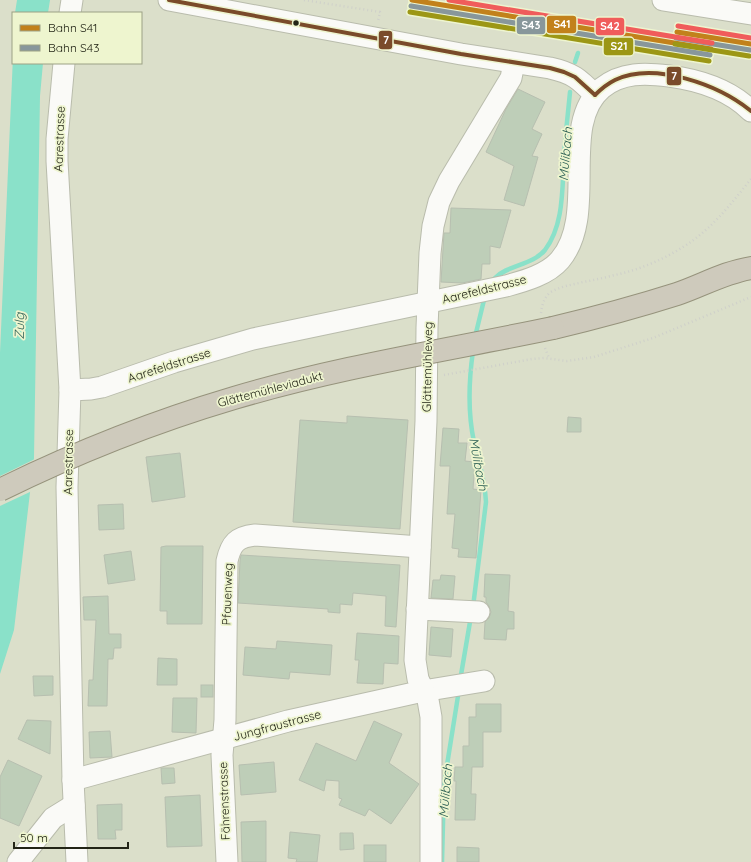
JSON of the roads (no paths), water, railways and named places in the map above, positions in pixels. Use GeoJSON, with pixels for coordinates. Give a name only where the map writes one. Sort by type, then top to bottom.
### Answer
{"type":"FeatureCollection","features":[{"type":"Feature","properties":{"kind":"highway","name":"Glättemühleviadukt"},"geometry":{"type":"LineString","coordinates":[[0,490],[113,440],[164,421],[234,398],[325,374],[547,323],[606,315],[701,285],[746,266]]}},
{"type":"Feature","properties":{"kind":"street"},"geometry":{"type":"LineString","coordinates":[[70,12],[72,0]]}},
{"type":"Feature","properties":{"kind":"street"},"geometry":{"type":"LineString","coordinates":[[169,0],[300,25],[514,63],[562,70],[577,78],[595,95]]}},
{"type":"Feature","properties":{"kind":"street"},"geometry":{"type":"LineString","coordinates":[[663,0],[751,14]]}},
{"type":"Feature","properties":{"kind":"street","name":"Glättemühleweg"},"geometry":{"type":"LineString","coordinates":[[431,862],[432,727],[430,709],[416,670],[415,660],[428,377],[427,328],[430,253],[433,226],[439,202],[449,181],[511,78],[514,63]]}},
{"type":"Feature","properties":{"kind":"street","name":"Aarestrasse"},"geometry":{"type":"LineString","coordinates":[[64,64],[57,161],[70,390],[67,464],[73,780],[77,862]]}},
{"type":"Feature","properties":{"kind":"street","name":"Aarefeldstrasse"},"geometry":{"type":"LineString","coordinates":[[70,390],[102,387],[174,362],[253,339],[499,287],[525,281],[543,273],[559,261],[571,244],[577,224],[583,126],[586,112],[595,95],[607,84],[619,78],[633,74],[653,74],[694,80],[713,86],[730,95],[751,112]]}},
{"type":"Feature","properties":{"kind":"street","name":"Pfauenweg"},"geometry":{"type":"LineString","coordinates":[[223,740],[225,720],[227,561],[230,550],[235,542],[244,536],[255,535],[420,547]]}},
{"type":"Feature","properties":{"kind":"street"},"geometry":{"type":"LineString","coordinates":[[417,609],[476,612]]}},
{"type":"Feature","properties":{"kind":"street","name":"Jungfraustrasse"},"geometry":{"type":"LineString","coordinates":[[73,780],[295,719],[423,691],[484,681]]}},
{"type":"Feature","properties":{"kind":"street","name":"Fährenstrasse"},"geometry":{"type":"LineString","coordinates":[[223,740],[222,755],[227,862]]}},
{"type":"Feature","properties":{"kind":"street"},"geometry":{"type":"LineString","coordinates":[[18,862],[53,818],[74,805]]}},
{"type":"Feature","properties":{"kind":"water"},"geometry":{"type":"Polygon","coordinates":[[[17,0],[50,0],[48,12],[15,12],[17,0]]]}},
{"type":"Feature","properties":{"kind":"water","name":"Zulg"},"geometry":{"type":"Polygon","coordinates":[[[13,64],[43,64],[40,96],[34,458],[14,630],[0,674],[0,353],[13,64]]]}},
{"type":"Feature","properties":{"kind":"waterway","name":"Mülibach"},"geometry":{"type":"LineString","coordinates":[[575,62],[578,53]]}},
{"type":"Feature","properties":{"kind":"waterway","name":"Mülibach"},"geometry":{"type":"LineString","coordinates":[[495,278],[506,270],[534,259],[540,255],[545,250],[556,229],[561,206],[570,92]]}},
{"type":"Feature","properties":{"kind":"waterway","name":"Mülibach"},"geometry":{"type":"LineString","coordinates":[[475,337],[484,300]]}},
{"type":"Feature","properties":{"kind":"waterway","name":"Mülibach"},"geometry":{"type":"LineString","coordinates":[[473,351],[470,385],[471,420],[486,502],[473,607]]}},
{"type":"Feature","properties":{"kind":"waterway","name":"Mülibach"},"geometry":{"type":"LineString","coordinates":[[461,675],[471,616]]}},
{"type":"Feature","properties":{"kind":"waterway","name":"Mülibach"},"geometry":{"type":"LineString","coordinates":[[442,862],[444,784],[458,696]]}},
{"type":"Feature","properties":{"kind":"rail line","name":"S41"},"geometry":{"type":"LineString","coordinates":[[412,0],[711,49]]}},
{"type":"Feature","properties":{"kind":"rail line","name":"S43"},"geometry":{"type":"LineString","coordinates":[[411,6],[710,55]]}},
{"type":"Feature","properties":{"kind":"rail line","name":"S41"},"geometry":{"type":"LineString","coordinates":[[677,32],[751,44]]}},
{"type":"Feature","properties":{"kind":"rail line","name":"S43"},"geometry":{"type":"LineString","coordinates":[[676,38],[750,50]]}}]}
